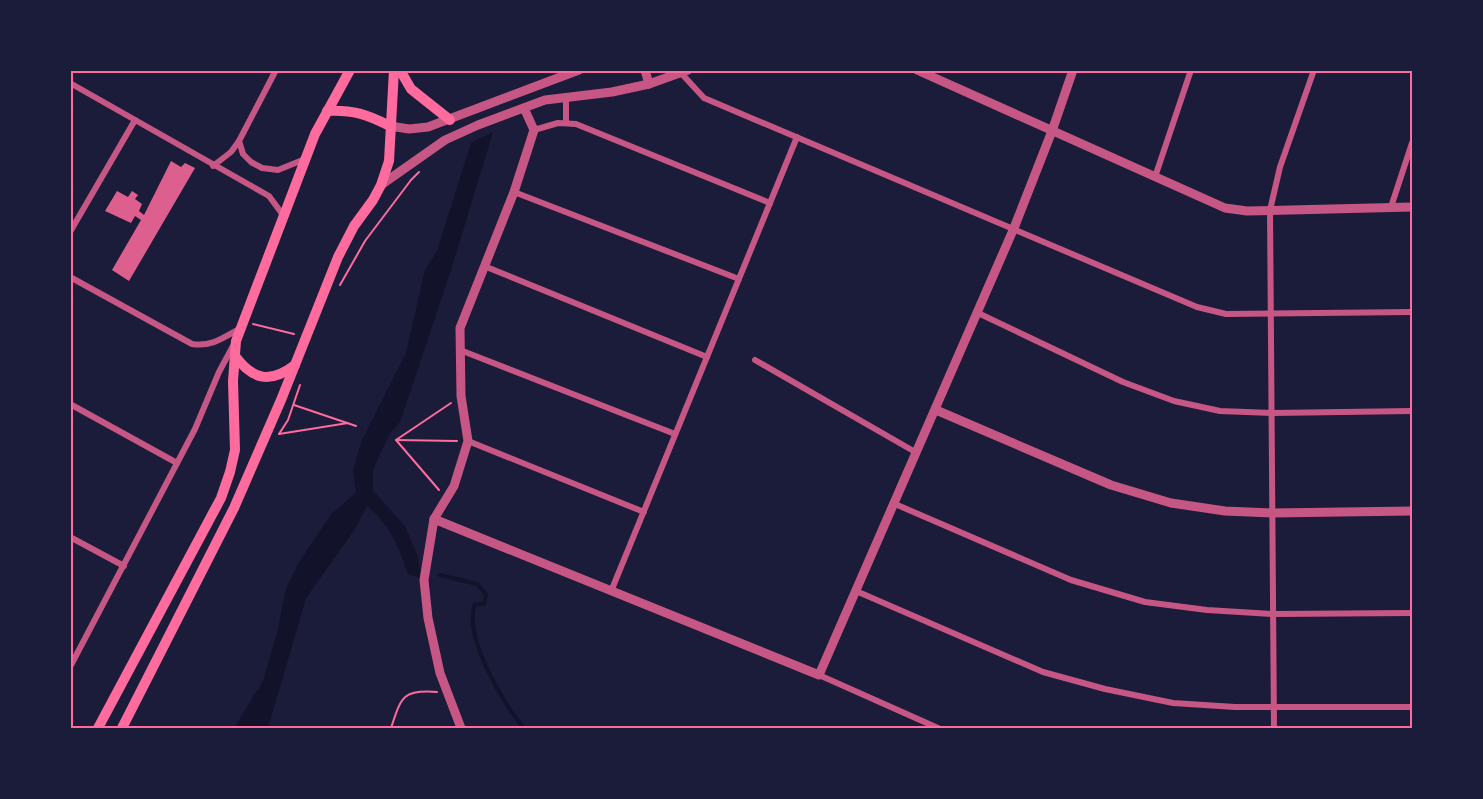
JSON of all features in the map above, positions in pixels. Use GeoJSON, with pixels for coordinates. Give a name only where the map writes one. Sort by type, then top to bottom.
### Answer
{"type":"FeatureCollection","features":[{"type":"Feature","properties":{"kind":"main road"},"geometry":{"type":"LineString","coordinates":[[98,729],[224,489],[235,450],[233,381],[236,341],[305,159],[327,111],[350,70]]}},
{"type":"Feature","properties":{"kind":"main road"},"geometry":{"type":"LineString","coordinates":[[122,729],[234,508],[338,257],[354,226],[381,185],[389,161],[394,70]]}},
{"type":"Feature","properties":{"kind":"main road"},"geometry":{"type":"LineString","coordinates":[[400,70],[411,89],[450,120]]}},
{"type":"Feature","properties":{"kind":"main road"},"geometry":{"type":"LineString","coordinates":[[327,111],[359,112],[390,126]]}},
{"type":"Feature","properties":{"kind":"main road"},"geometry":{"type":"LineString","coordinates":[[235,356],[246,370],[256,376],[269,377],[283,374],[295,365]]}},
{"type":"Feature","properties":{"kind":"street"},"geometry":{"type":"LineString","coordinates":[[213,166],[231,152],[239,141],[276,70]]}},
{"type":"Feature","properties":{"kind":"street"},"geometry":{"type":"LineString","coordinates":[[390,126],[409,129],[428,127],[579,70]]}},
{"type":"Feature","properties":{"kind":"street"},"geometry":{"type":"LineString","coordinates":[[645,70],[649,84]]}},
{"type":"Feature","properties":{"kind":"street"},"geometry":{"type":"LineString","coordinates":[[917,70],[1226,208],[1246,211],[1413,207]]}},
{"type":"Feature","properties":{"kind":"street"},"geometry":{"type":"LineString","coordinates":[[819,675],[978,314],[1053,130],[1073,70]]}},
{"type":"Feature","properties":{"kind":"street"},"geometry":{"type":"LineString","coordinates":[[1155,177],[1191,70]]}},
{"type":"Feature","properties":{"kind":"street"},"geometry":{"type":"LineString","coordinates":[[1274,729],[1270,210],[1280,167],[1314,70]]}},
{"type":"Feature","properties":{"kind":"street"},"geometry":{"type":"LineString","coordinates":[[381,185],[445,140],[545,100],[612,92],[649,84],[685,72],[704,98],[1197,307],[1226,314],[1413,312]]}},
{"type":"Feature","properties":{"kind":"street"},"geometry":{"type":"LineString","coordinates":[[70,83],[268,196],[283,215]]}},
{"type":"Feature","properties":{"kind":"street"},"geometry":{"type":"LineString","coordinates":[[566,96],[566,123]]}},
{"type":"Feature","properties":{"kind":"street"},"geometry":{"type":"LineString","coordinates":[[461,729],[440,673],[428,618],[424,580],[434,519],[454,486],[468,441],[461,396],[460,328],[514,192],[534,130],[524,108]]}},
{"type":"Feature","properties":{"kind":"street"},"geometry":{"type":"LineString","coordinates":[[70,232],[135,120]]}},
{"type":"Feature","properties":{"kind":"street"},"geometry":{"type":"LineString","coordinates":[[534,130],[558,123],[576,124],[770,203]]}},
{"type":"Feature","properties":{"kind":"street"},"geometry":{"type":"LineString","coordinates":[[612,589],[797,137]]}},
{"type":"Feature","properties":{"kind":"street"},"geometry":{"type":"LineString","coordinates":[[239,141],[243,154],[262,168],[278,170],[305,159]]}},
{"type":"Feature","properties":{"kind":"street"},"geometry":{"type":"LineString","coordinates":[[1391,207],[1413,143]]}},
{"type":"Feature","properties":{"kind":"street"},"geometry":{"type":"LineString","coordinates":[[514,192],[739,279]]}},
{"type":"Feature","properties":{"kind":"street"},"geometry":{"type":"LineString","coordinates":[[484,266],[707,357]]}},
{"type":"Feature","properties":{"kind":"street"},"geometry":{"type":"LineString","coordinates":[[70,277],[192,344],[204,346],[217,342],[240,329]]}},
{"type":"Feature","properties":{"kind":"street"},"geometry":{"type":"LineString","coordinates":[[978,314],[1123,382],[1174,401],[1220,411],[1272,413],[1413,411]]}},
{"type":"Feature","properties":{"kind":"street"},"geometry":{"type":"LineString","coordinates":[[70,667],[177,464],[219,372],[236,341]]}},
{"type":"Feature","properties":{"kind":"street"},"geometry":{"type":"LineString","coordinates":[[460,350],[675,434]]}},
{"type":"Feature","properties":{"kind":"street"},"geometry":{"type":"LineString","coordinates":[[755,360],[917,453]]}},
{"type":"Feature","properties":{"kind":"street"},"geometry":{"type":"LineString","coordinates":[[70,404],[177,464]]}},
{"type":"Feature","properties":{"kind":"street"},"geometry":{"type":"LineString","coordinates":[[936,410],[1111,485],[1171,503],[1226,511],[1272,513],[1413,511]]}},
{"type":"Feature","properties":{"kind":"street"},"geometry":{"type":"LineString","coordinates":[[468,441],[644,512]]}},
{"type":"Feature","properties":{"kind":"street"},"geometry":{"type":"LineString","coordinates":[[895,504],[1071,580],[1145,602],[1207,610],[1273,614],[1413,613]]}},
{"type":"Feature","properties":{"kind":"street"},"geometry":{"type":"LineString","coordinates":[[434,519],[612,589],[819,675],[938,729]]}},
{"type":"Feature","properties":{"kind":"street"},"geometry":{"type":"LineString","coordinates":[[70,537],[124,566]]}},
{"type":"Feature","properties":{"kind":"street"},"geometry":{"type":"LineString","coordinates":[[856,591],[1043,672],[1106,689],[1173,703],[1234,707],[1413,707]]}},
{"type":"Feature","properties":{"kind":"path"},"geometry":{"type":"LineString","coordinates":[[337,294],[364,241],[411,180],[426,166]]}},
{"type":"Feature","properties":{"kind":"path"},"geometry":{"type":"LineString","coordinates":[[253,324],[294,334]]}},
{"type":"Feature","properties":{"kind":"path"},"geometry":{"type":"LineString","coordinates":[[303,376],[288,420],[279,434],[348,423]]}},
{"type":"Feature","properties":{"kind":"path"},"geometry":{"type":"LineString","coordinates":[[396,440],[461,396]]}},
{"type":"Feature","properties":{"kind":"path"},"geometry":{"type":"LineString","coordinates":[[294,405],[356,426]]}},
{"type":"Feature","properties":{"kind":"path"},"geometry":{"type":"LineString","coordinates":[[396,440],[468,441]]}},
{"type":"Feature","properties":{"kind":"path"},"geometry":{"type":"LineString","coordinates":[[396,440],[446,498]]}},
{"type":"Feature","properties":{"kind":"path"},"geometry":{"type":"LineString","coordinates":[[391,729],[398,707],[406,694],[418,690],[448,693]]}},
{"type":"Feature","properties":{"kind":"shaded area"},"geometry":{"type":"Polygon","coordinates":[[[493,132],[451,270],[400,422],[390,433],[373,470],[373,491],[405,526],[418,557],[421,578],[408,574],[393,537],[382,521],[367,506],[355,529],[306,598],[268,728],[234,728],[263,681],[277,633],[286,589],[299,562],[332,513],[356,493],[353,469],[362,440],[406,353],[425,270],[437,251],[471,143],[493,132]]]}},
{"type":"Feature","properties":{"kind":"building"},"geometry":{"type":"Polygon","coordinates":[[[171,161],[181,167],[185,163],[195,168],[129,281],[112,270],[141,220],[135,216],[131,223],[105,211],[117,191],[128,197],[132,191],[138,195],[135,199],[142,204],[139,211],[144,215],[171,161]]]}},
{"type":"Feature","properties":{"kind":"waterway"},"geometry":{"type":"LineString","coordinates":[[440,575],[477,584],[486,594],[484,604],[475,604],[473,618],[475,634],[496,687],[524,728]]}}]}
